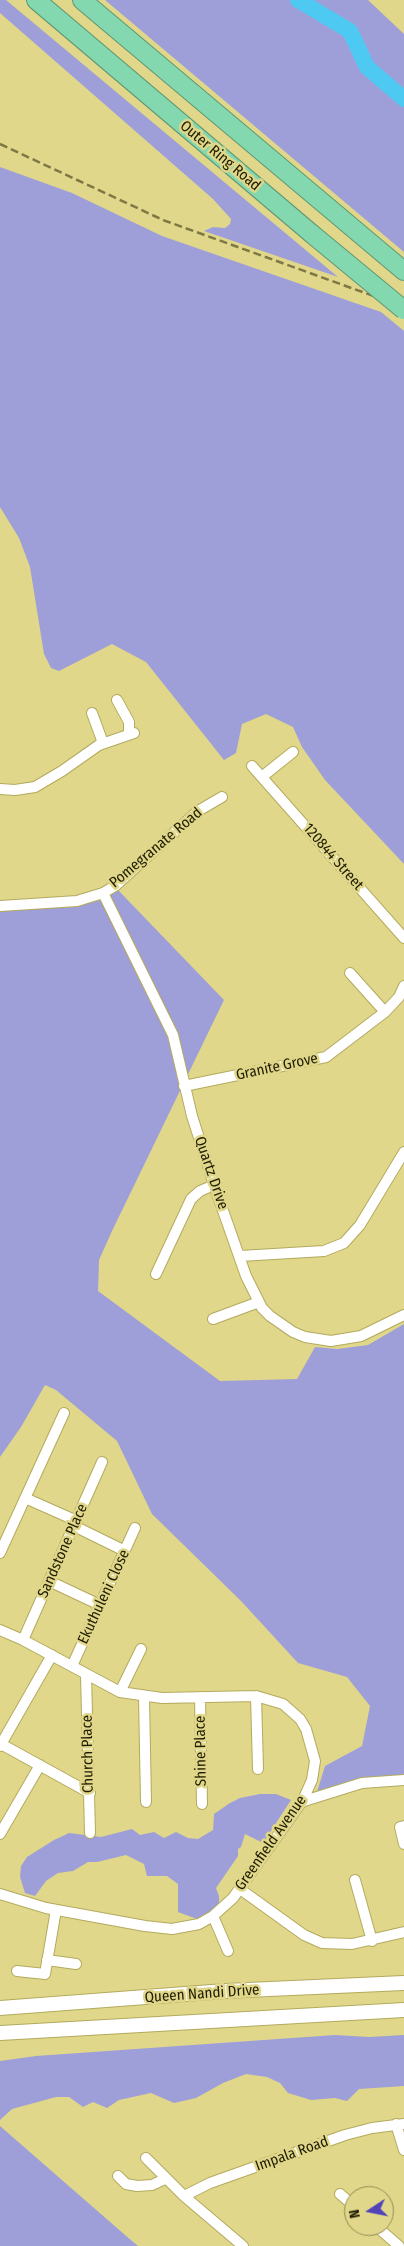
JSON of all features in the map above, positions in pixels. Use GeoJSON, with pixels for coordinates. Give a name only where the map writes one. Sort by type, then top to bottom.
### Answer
{"type":"FeatureCollection","features":[{"type":"Feature","properties":{"kind":"highway","name":"Outer Ring Road"},"geometry":{"type":"LineString","coordinates":[[36,0],[404,310]]}},
{"type":"Feature","properties":{"kind":"highway","name":"Outer Ring Road"},"geometry":{"type":"LineString","coordinates":[[82,0],[403,270]]}},
{"type":"Feature","properties":{"kind":"main road","name":"Queen Nandi Drive"},"geometry":{"type":"LineString","coordinates":[[0,2008],[225,1992],[404,1983]]}},
{"type":"Feature","properties":{"kind":"main road","name":"Queen Nandi Drive"},"geometry":{"type":"LineString","coordinates":[[0,2034],[404,2010]]}},
{"type":"Feature","properties":{"kind":"street"},"geometry":{"type":"LineString","coordinates":[[0,789],[15,790],[35,787],[103,743],[132,733],[129,722],[117,700]]}},
{"type":"Feature","properties":{"kind":"street"},"geometry":{"type":"LineString","coordinates":[[92,713],[103,743]]}},
{"type":"Feature","properties":{"kind":"street"},"geometry":{"type":"LineString","coordinates":[[262,776],[293,752]]}},
{"type":"Feature","properties":{"kind":"street","name":"120844 Street"},"geometry":{"type":"LineString","coordinates":[[252,766],[404,938]]}},
{"type":"Feature","properties":{"kind":"street","name":"Pomegranate Road"},"geometry":{"type":"LineString","coordinates":[[0,906],[77,901],[103,893],[115,886],[198,811],[222,797]]}},
{"type":"Feature","properties":{"kind":"street","name":"Quartz Drive"},"geometry":{"type":"LineString","coordinates":[[103,893],[168,1024],[176,1047],[184,1086],[214,1185],[246,1276],[259,1302],[270,1316],[293,1332],[305,1337],[331,1341],[361,1336],[404,1315]]}},
{"type":"Feature","properties":{"kind":"street"},"geometry":{"type":"LineString","coordinates":[[350,973],[386,1012]]}},
{"type":"Feature","properties":{"kind":"street","name":"Granite Grove"},"geometry":{"type":"LineString","coordinates":[[184,1086],[320,1060],[332,1054],[386,1012],[404,986]]}},
{"type":"Feature","properties":{"kind":"street"},"geometry":{"type":"LineString","coordinates":[[240,1256],[324,1251],[344,1243],[360,1225],[404,1152]]}},
{"type":"Feature","properties":{"kind":"street"},"geometry":{"type":"LineString","coordinates":[[156,1274],[191,1199],[200,1191],[214,1185]]}},
{"type":"Feature","properties":{"kind":"street"},"geometry":{"type":"LineString","coordinates":[[213,1319],[259,1302]]}},
{"type":"Feature","properties":{"kind":"street"},"geometry":{"type":"LineString","coordinates":[[0,1553],[64,1413]]}},
{"type":"Feature","properties":{"kind":"street","name":"Sandstone Place"},"geometry":{"type":"LineString","coordinates":[[23,1640],[102,1462]]}},
{"type":"Feature","properties":{"kind":"street"},"geometry":{"type":"LineString","coordinates":[[25,1498],[76,1523],[125,1551]]}},
{"type":"Feature","properties":{"kind":"street","name":"Ekuthuleni Close"},"geometry":{"type":"LineString","coordinates":[[72,1666],[135,1528]]}},
{"type":"Feature","properties":{"kind":"street"},"geometry":{"type":"LineString","coordinates":[[49,1581],[100,1605]]}},
{"type":"Feature","properties":{"kind":"street","name":"Greenfield Avenue"},"geometry":{"type":"LineString","coordinates":[[0,1630],[23,1640],[120,1692],[144,1697],[256,1696],[282,1704],[300,1718],[306,1729],[315,1761],[312,1780],[301,1802],[240,1889],[213,1916],[187,1927],[162,1928],[56,1910],[0,1894]]}},
{"type":"Feature","properties":{"kind":"street"},"geometry":{"type":"LineString","coordinates":[[120,1692],[141,1648]]}},
{"type":"Feature","properties":{"kind":"street"},"geometry":{"type":"LineString","coordinates":[[52,1656],[1,1745],[90,1793]]}},
{"type":"Feature","properties":{"kind":"street","name":"Church Place"},"geometry":{"type":"LineString","coordinates":[[86,1675],[90,1833]]}},
{"type":"Feature","properties":{"kind":"street"},"geometry":{"type":"LineString","coordinates":[[256,1696],[258,1769]]}},
{"type":"Feature","properties":{"kind":"street"},"geometry":{"type":"LineString","coordinates":[[144,1697],[146,1802]]}},
{"type":"Feature","properties":{"kind":"street","name":"Shine Place"},"geometry":{"type":"LineString","coordinates":[[200,1697],[202,1804]]}},
{"type":"Feature","properties":{"kind":"street"},"geometry":{"type":"LineString","coordinates":[[0,1834],[40,1765]]}},
{"type":"Feature","properties":{"kind":"street"},"geometry":{"type":"LineString","coordinates":[[301,1802],[362,1783],[404,1780]]}},
{"type":"Feature","properties":{"kind":"street"},"geometry":{"type":"LineString","coordinates":[[402,1826],[404,1844]]}},
{"type":"Feature","properties":{"kind":"street"},"geometry":{"type":"LineString","coordinates":[[355,1880],[372,1941]]}},
{"type":"Feature","properties":{"kind":"street"},"geometry":{"type":"LineString","coordinates":[[240,1889],[304,1935],[314,1940],[341,1945],[372,1941],[404,1932]]}},
{"type":"Feature","properties":{"kind":"street"},"geometry":{"type":"LineString","coordinates":[[18,1971],[44,1974],[56,1910]]}},
{"type":"Feature","properties":{"kind":"street"},"geometry":{"type":"LineString","coordinates":[[213,1916],[228,1951]]}},
{"type":"Feature","properties":{"kind":"street"},"geometry":{"type":"LineString","coordinates":[[47,1960],[76,1964]]}},
{"type":"Feature","properties":{"kind":"street"},"geometry":{"type":"LineString","coordinates":[[400,2124],[404,2150]]}},
{"type":"Feature","properties":{"kind":"street","name":"Impala Road"},"geometry":{"type":"LineString","coordinates":[[184,2196],[210,2183],[345,2135],[372,2128],[400,2124]]}},
{"type":"Feature","properties":{"kind":"street"},"geometry":{"type":"LineString","coordinates":[[146,2158],[165,2179],[243,2246]]}},
{"type":"Feature","properties":{"kind":"street"},"geometry":{"type":"LineString","coordinates":[[118,2176],[126,2184],[137,2186],[152,2185],[165,2179]]}},
{"type":"Feature","properties":{"kind":"street"},"geometry":{"type":"LineString","coordinates":[[340,2194],[344,2197]]}},
{"type":"Feature","properties":{"kind":"street"},"geometry":{"type":"LineString","coordinates":[[388,2236],[399,2246]]}},
{"type":"Feature","properties":{"kind":"shaded area"},"geometry":{"type":"Polygon","coordinates":[[[0,0],[6,0],[338,277],[204,231],[213,227],[225,228],[230,224],[231,219],[213,199],[0,13],[0,0]]]}},
{"type":"Feature","properties":{"kind":"shaded area"},"geometry":{"type":"Polygon","coordinates":[[[105,0],[368,0],[404,34],[404,252],[105,0]]]}},
{"type":"Feature","properties":{"kind":"shaded area"},"geometry":{"type":"Polygon","coordinates":[[[0,167],[72,193],[162,236],[381,312],[404,331],[404,864],[325,780],[302,747],[293,727],[266,714],[242,724],[236,753],[224,760],[146,662],[112,644],[59,671],[51,668],[44,654],[30,567],[19,538],[0,507],[0,167]]]}},
{"type":"Feature","properties":{"kind":"shaded area"},"geometry":{"type":"Polygon","coordinates":[[[118,890],[224,1000],[99,1260],[98,1291],[220,1381],[297,1379],[315,1347],[337,1349],[368,1345],[404,1324],[404,1779],[317,1792],[325,1766],[362,1746],[370,1706],[347,1677],[298,1663],[241,1601],[152,1514],[117,1441],[56,1390],[45,1385],[21,1427],[0,1457],[0,911],[73,907],[101,900],[118,890]]]}},
{"type":"Feature","properties":{"kind":"shaded area"},"geometry":{"type":"Polygon","coordinates":[[[260,1794],[276,1794],[291,1800],[263,1843],[245,1834],[241,1847],[238,1849],[238,1856],[216,1888],[219,1904],[205,1916],[197,1919],[178,1912],[178,1884],[167,1876],[147,1876],[144,1864],[126,1855],[97,1862],[88,1862],[73,1871],[58,1873],[46,1881],[35,1896],[25,1893],[20,1877],[21,1866],[27,1857],[69,1833],[101,1837],[132,1829],[140,1835],[154,1832],[164,1838],[176,1832],[188,1838],[198,1839],[213,1830],[214,1814],[240,1798],[260,1794]]]}},
{"type":"Feature","properties":{"kind":"shaded area"},"geometry":{"type":"Polygon","coordinates":[[[335,2035],[369,2037],[404,2035],[404,2086],[359,2089],[347,2101],[335,2098],[311,2100],[288,2093],[280,2083],[267,2077],[246,2074],[223,2083],[196,2098],[174,2103],[151,2093],[119,2100],[107,2108],[93,2102],[83,2107],[69,2097],[56,2097],[12,2109],[0,2120],[0,2061],[36,2056],[335,2035]]]}},
{"type":"Feature","properties":{"kind":"shaded area"},"geometry":{"type":"Polygon","coordinates":[[[0,2126],[125,2235],[138,2246],[0,2246],[0,2126]]]}},
{"type":"Feature","properties":{"kind":"waterway"},"geometry":{"type":"LineString","coordinates":[[298,0],[350,31],[367,67],[404,99]]}},
{"type":"Feature","properties":{"kind":"railway"},"geometry":{"type":"LineString","coordinates":[[0,144],[163,220],[404,307]]}}]}
